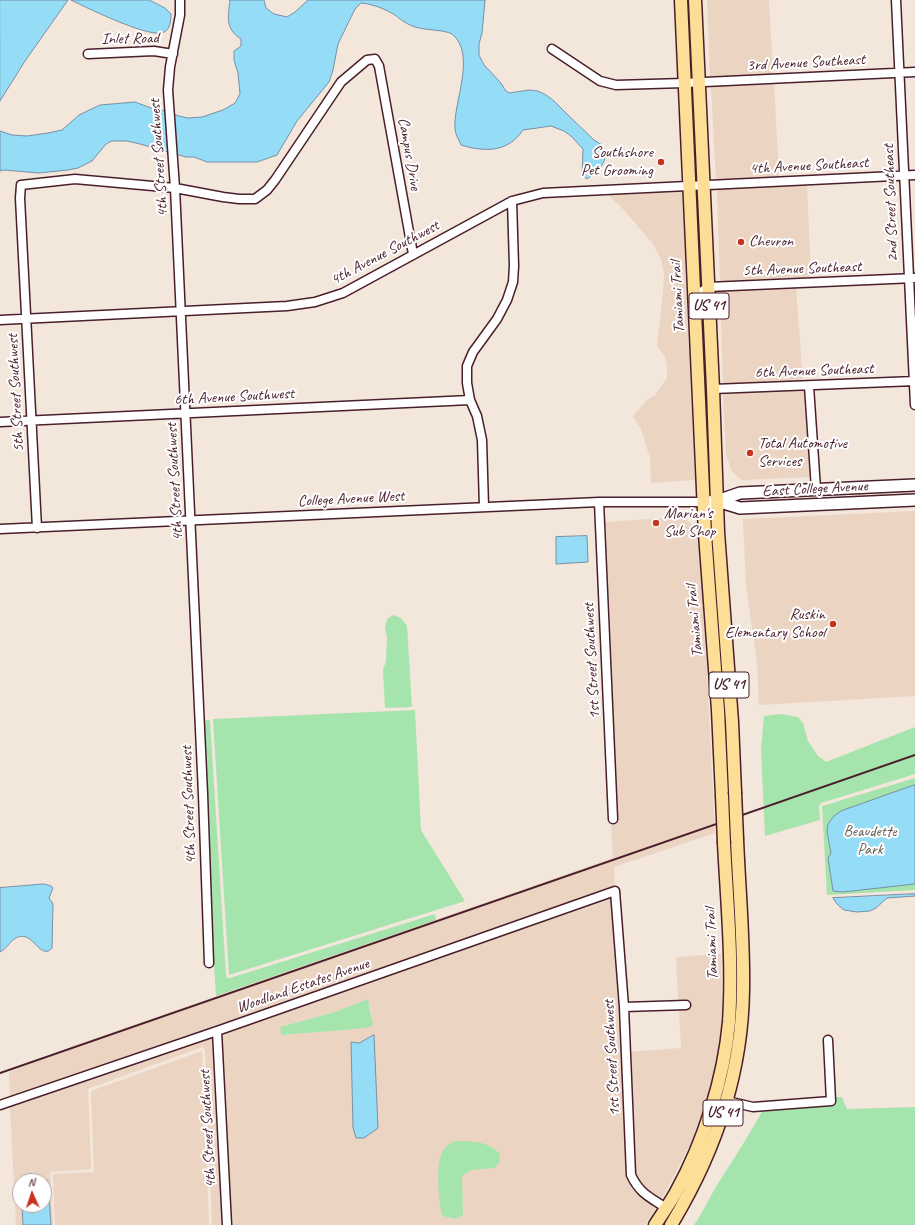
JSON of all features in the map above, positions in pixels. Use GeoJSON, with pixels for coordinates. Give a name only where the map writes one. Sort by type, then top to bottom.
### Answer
{"type":"FeatureCollection","features":[{"type":"Feature","properties":{"kind":"main road","name":"Tamiami Trail"},"geometry":{"type":"LineString","coordinates":[[655,1225],[676,1192],[686,1172],[706,1124],[714,1099],[726,1045],[729,1022],[730,978],[718,710],[707,575],[703,502],[681,0]]}},
{"type":"Feature","properties":{"kind":"main road","name":"Tamiami Trail"},"geometry":{"type":"LineString","coordinates":[[670,1225],[708,1156],[727,1102],[738,1048],[743,991],[732,722],[720,572],[695,0]]}},
{"type":"Feature","properties":{"kind":"main road"},"geometry":{"type":"LineString","coordinates":[[698,374],[708,388],[713,389]]}},
{"type":"Feature","properties":{"kind":"main road","name":"East College Avenue"},"geometry":{"type":"LineString","coordinates":[[717,502],[740,493],[915,485]]}},
{"type":"Feature","properties":{"kind":"main road","name":"East College Avenue"},"geometry":{"type":"LineString","coordinates":[[703,502],[717,502],[740,508],[915,500]]}},
{"type":"Feature","properties":{"kind":"street","name":"4th Street Southwest"},"geometry":{"type":"LineString","coordinates":[[180,0],[180,15],[170,67],[168,101],[175,188],[209,963]]}},
{"type":"Feature","properties":{"kind":"street","name":"2nd Street Southeast"},"geometry":{"type":"LineString","coordinates":[[896,0],[912,278],[915,405]]}},
{"type":"Feature","properties":{"kind":"street","name":"3rd Avenue Southeast"},"geometry":{"type":"LineString","coordinates":[[552,49],[600,81],[616,85],[915,72]]}},
{"type":"Feature","properties":{"kind":"street","name":"Inlet Road"},"geometry":{"type":"LineString","coordinates":[[88,54],[154,51],[172,54]]}},
{"type":"Feature","properties":{"kind":"street","name":"Campus Drive"},"geometry":{"type":"LineString","coordinates":[[175,188],[223,197],[256,199],[267,190],[275,180],[341,82],[367,60],[375,59],[379,66],[413,254]]}},
{"type":"Feature","properties":{"kind":"street","name":"4th Avenue Southeast"},"geometry":{"type":"LineString","coordinates":[[704,186],[915,175]]}},
{"type":"Feature","properties":{"kind":"street","name":"5th Street Southwest"},"geometry":{"type":"LineString","coordinates":[[37,528],[20,198],[21,185],[75,179],[175,188]]}},
{"type":"Feature","properties":{"kind":"street","name":"4th Avenue Southwest"},"geometry":{"type":"LineString","coordinates":[[0,320],[287,306],[315,302],[343,293],[512,201],[544,193],[704,186]]}},
{"type":"Feature","properties":{"kind":"street"},"geometry":{"type":"LineString","coordinates":[[484,507],[482,440],[477,416],[470,400],[467,383],[467,366],[473,352],[497,319],[513,282],[512,201]]}},
{"type":"Feature","properties":{"kind":"street","name":"5th Avenue Southeast"},"geometry":{"type":"LineString","coordinates":[[708,287],[912,278]]}},
{"type":"Feature","properties":{"kind":"street"},"geometry":{"type":"LineString","coordinates":[[694,297],[708,287]]}},
{"type":"Feature","properties":{"kind":"street","name":"6th Avenue Southeast"},"geometry":{"type":"LineString","coordinates":[[713,389],[914,381]]}},
{"type":"Feature","properties":{"kind":"street"},"geometry":{"type":"LineString","coordinates":[[809,386],[816,489]]}},
{"type":"Feature","properties":{"kind":"street","name":"6th Avenue Southwest"},"geometry":{"type":"LineString","coordinates":[[0,422],[470,400]]}},
{"type":"Feature","properties":{"kind":"street","name":"College Avenue West"},"geometry":{"type":"LineString","coordinates":[[0,529],[599,502],[703,502]]}},
{"type":"Feature","properties":{"kind":"street","name":"1st Street Southwest"},"geometry":{"type":"LineString","coordinates":[[599,502],[613,819]]}},
{"type":"Feature","properties":{"kind":"street","name":"1st Street Southwest"},"geometry":{"type":"LineString","coordinates":[[615,891],[624,1007],[631,1175],[635,1184],[642,1192],[666,1208]]}},
{"type":"Feature","properties":{"kind":"street","name":"Woodland Estates Avenue"},"geometry":{"type":"LineString","coordinates":[[0,1105],[217,1031],[615,891]]}},
{"type":"Feature","properties":{"kind":"street"},"geometry":{"type":"LineString","coordinates":[[624,1007],[686,1005]]}},
{"type":"Feature","properties":{"kind":"street","name":"4th Street Southwest"},"geometry":{"type":"LineString","coordinates":[[217,1031],[227,1225]]}},
{"type":"Feature","properties":{"kind":"street"},"geometry":{"type":"LineString","coordinates":[[727,1102],[753,1107],[831,1101],[828,1040]]}},
{"type":"Feature","properties":{"kind":"shaded area"},"geometry":{"type":"Polygon","coordinates":[[[707,0],[769,0],[773,75],[710,78],[707,0]]]}},
{"type":"Feature","properties":{"kind":"shaded area"},"geometry":{"type":"Polygon","coordinates":[[[774,83],[779,178],[716,181],[711,86],[774,83]]]}},
{"type":"Feature","properties":{"kind":"shaded area"},"geometry":{"type":"Polygon","coordinates":[[[807,184],[811,279],[720,283],[717,189],[807,184]]]}},
{"type":"Feature","properties":{"kind":"shaded area"},"geometry":{"type":"Polygon","coordinates":[[[682,190],[695,480],[651,483],[650,458],[641,429],[633,416],[647,400],[655,395],[667,378],[665,356],[657,346],[663,291],[663,267],[660,257],[653,244],[623,209],[609,196],[609,193],[682,190]]]}},
{"type":"Feature","properties":{"kind":"shaded area"},"geometry":{"type":"Polygon","coordinates":[[[812,287],[796,288],[803,382],[723,385],[720,291],[812,287]]]}},
{"type":"Feature","properties":{"kind":"shaded area"},"geometry":{"type":"Polygon","coordinates":[[[804,390],[811,477],[742,480],[732,471],[726,455],[723,393],[804,390]]]}},
{"type":"Feature","properties":{"kind":"shaded area","name":"Ruskin Elementary School"},"geometry":{"type":"Polygon","coordinates":[[[915,511],[915,696],[759,705],[757,662],[746,585],[743,519],[915,511]]]}},
{"type":"Feature","properties":{"kind":"shaded area"},"geometry":{"type":"Polygon","coordinates":[[[681,517],[694,525],[700,534],[715,833],[614,867],[615,887],[10,1098],[9,1072],[68,1048],[613,858],[611,823],[617,822],[604,522],[681,517]]]}},
{"type":"Feature","properties":{"kind":"shaded area"},"geometry":{"type":"Polygon","coordinates":[[[612,897],[620,1007],[628,1176],[632,1186],[639,1195],[657,1206],[645,1225],[230,1225],[221,1034],[612,897]],[[368,999],[335,1012],[280,1027],[281,1035],[345,1030],[373,1023],[368,999]],[[374,1036],[359,1043],[351,1043],[353,1127],[374,1036]],[[439,1164],[442,1216],[456,1219],[463,1206],[462,1176],[471,1170],[494,1168],[439,1164]]]}},
{"type":"Feature","properties":{"kind":"shaded area"},"geometry":{"type":"Polygon","coordinates":[[[721,954],[722,1009],[720,1041],[713,1074],[703,1113],[688,1149],[661,1200],[644,1189],[638,1182],[635,1174],[629,1052],[681,1048],[679,1009],[690,1008],[690,1001],[678,1001],[676,957],[721,954]]]}},
{"type":"Feature","properties":{"kind":"shaded area"},"geometry":{"type":"Polygon","coordinates":[[[214,1036],[223,1225],[212,1225],[205,1050],[202,1047],[88,1089],[91,1169],[50,1173],[13,1173],[10,1106],[214,1036]]]}},
{"type":"Feature","properties":{"kind":"shaded area"},"geometry":{"type":"Polygon","coordinates":[[[202,1051],[209,1225],[55,1225],[53,1174],[94,1172],[91,1091],[202,1051]]]}},
{"type":"Feature","properties":{"kind":"shaded area"},"geometry":{"type":"Polygon","coordinates":[[[52,1208],[53,1225],[51,1225],[50,1213],[52,1213],[52,1208]]]}},
{"type":"Feature","properties":{"kind":"shaded area"},"geometry":{"type":"Polygon","coordinates":[[[15,1213],[22,1213],[23,1225],[16,1225],[15,1213]]]}},
{"type":"Feature","properties":{"kind":"green space"},"geometry":{"type":"Polygon","coordinates":[[[393,615],[401,618],[407,626],[412,707],[385,708],[383,670],[386,661],[387,637],[385,627],[387,619],[393,615]]]}},
{"type":"Feature","properties":{"kind":"green space"},"geometry":{"type":"Polygon","coordinates":[[[415,710],[421,830],[465,901],[229,975],[213,719],[415,710]]]}},
{"type":"Feature","properties":{"kind":"green space"},"geometry":{"type":"Polygon","coordinates":[[[781,714],[798,717],[803,723],[808,741],[818,756],[826,762],[915,727],[915,774],[821,803],[819,806],[820,820],[765,836],[761,750],[764,716],[781,714]]]}},
{"type":"Feature","properties":{"kind":"green space"},"geometry":{"type":"Polygon","coordinates":[[[203,720],[210,720],[227,978],[435,914],[436,920],[216,996],[203,720]]]}},
{"type":"Feature","properties":{"kind":"green space","name":"Beaudette Park"},"geometry":{"type":"Polygon","coordinates":[[[915,778],[915,890],[827,895],[822,806],[915,778]]]}},
{"type":"Feature","properties":{"kind":"green space"},"geometry":{"type":"Polygon","coordinates":[[[368,999],[373,1023],[371,1027],[281,1035],[280,1027],[335,1012],[368,999]]]}},
{"type":"Feature","properties":{"kind":"green space"},"geometry":{"type":"Polygon","coordinates":[[[834,1097],[842,1097],[847,1109],[915,1107],[915,1225],[694,1225],[763,1110],[834,1105],[834,1097]]]}},
{"type":"Feature","properties":{"kind":"green space"},"geometry":{"type":"Polygon","coordinates":[[[455,1141],[485,1144],[500,1154],[499,1163],[494,1168],[471,1170],[462,1176],[463,1215],[456,1219],[442,1216],[438,1179],[438,1169],[443,1152],[447,1146],[455,1141]]]}},
{"type":"Feature","properties":{"kind":"water"},"geometry":{"type":"Polygon","coordinates":[[[0,0],[68,0],[25,61],[0,101],[0,0]]]}},
{"type":"Feature","properties":{"kind":"water"},"geometry":{"type":"Polygon","coordinates":[[[71,0],[149,0],[165,8],[171,14],[170,23],[166,31],[161,33],[153,33],[116,21],[71,0]]]}},
{"type":"Feature","properties":{"kind":"water"},"geometry":{"type":"Polygon","coordinates":[[[230,0],[264,0],[266,8],[274,14],[287,17],[308,0],[485,0],[482,33],[479,44],[479,55],[484,65],[509,93],[529,90],[538,91],[554,101],[594,140],[602,145],[605,156],[602,165],[587,179],[582,175],[583,149],[571,136],[564,131],[551,126],[523,130],[517,138],[510,143],[495,149],[478,149],[461,145],[456,135],[455,128],[455,118],[463,66],[463,54],[459,43],[452,34],[448,32],[415,27],[383,9],[370,4],[361,3],[355,9],[338,44],[329,82],[297,121],[277,155],[257,162],[207,162],[194,157],[186,157],[127,141],[112,141],[106,144],[92,161],[78,168],[39,173],[4,170],[0,171],[0,131],[12,135],[27,136],[62,130],[79,115],[100,105],[135,102],[188,118],[202,117],[223,110],[235,103],[240,94],[238,73],[234,60],[234,51],[241,46],[241,39],[232,31],[230,27],[228,17],[230,0]]]}},
{"type":"Feature","properties":{"kind":"water"},"geometry":{"type":"Polygon","coordinates":[[[587,536],[588,562],[556,564],[556,537],[587,536]]]}},
{"type":"Feature","properties":{"kind":"water","name":"Beaudette Park"},"geometry":{"type":"Polygon","coordinates":[[[915,785],[915,884],[843,892],[833,891],[828,858],[831,853],[827,832],[828,824],[834,816],[841,811],[915,785]]]}},
{"type":"Feature","properties":{"kind":"water"},"geometry":{"type":"Polygon","coordinates":[[[44,884],[53,888],[49,898],[53,904],[52,948],[49,951],[42,950],[29,939],[22,936],[14,939],[0,952],[0,888],[44,884]]]}},
{"type":"Feature","properties":{"kind":"water"},"geometry":{"type":"Polygon","coordinates":[[[915,894],[915,896],[887,898],[876,908],[870,911],[857,912],[844,910],[833,898],[915,894]]]}},
{"type":"Feature","properties":{"kind":"water"},"geometry":{"type":"Polygon","coordinates":[[[374,1035],[378,1128],[364,1138],[356,1138],[353,1127],[351,1042],[359,1043],[374,1035]]]}},
{"type":"Feature","properties":{"kind":"water"},"geometry":{"type":"Polygon","coordinates":[[[22,1213],[50,1213],[51,1225],[23,1225],[22,1213]]]}},
{"type":"Feature","properties":{"kind":"railway"},"geometry":{"type":"LineString","coordinates":[[0,1073],[915,755]]}},
{"type":"Feature","properties":{"kind":"place","name":"Southshore Pet Grooming"},"geometry":{"type":"Point","coordinates":[661,162]}},
{"type":"Feature","properties":{"kind":"place","name":"Chevron"},"geometry":{"type":"Point","coordinates":[741,242]}},
{"type":"Feature","properties":{"kind":"place","name":"Total Automotive Services"},"geometry":{"type":"Point","coordinates":[750,453]}},
{"type":"Feature","properties":{"kind":"place","name":"Marian's Sub Shop"},"geometry":{"type":"Point","coordinates":[656,523]}},
{"type":"Feature","properties":{"kind":"place","name":"Ruskin Elementary School"},"geometry":{"type":"Point","coordinates":[833,624]}}]}
